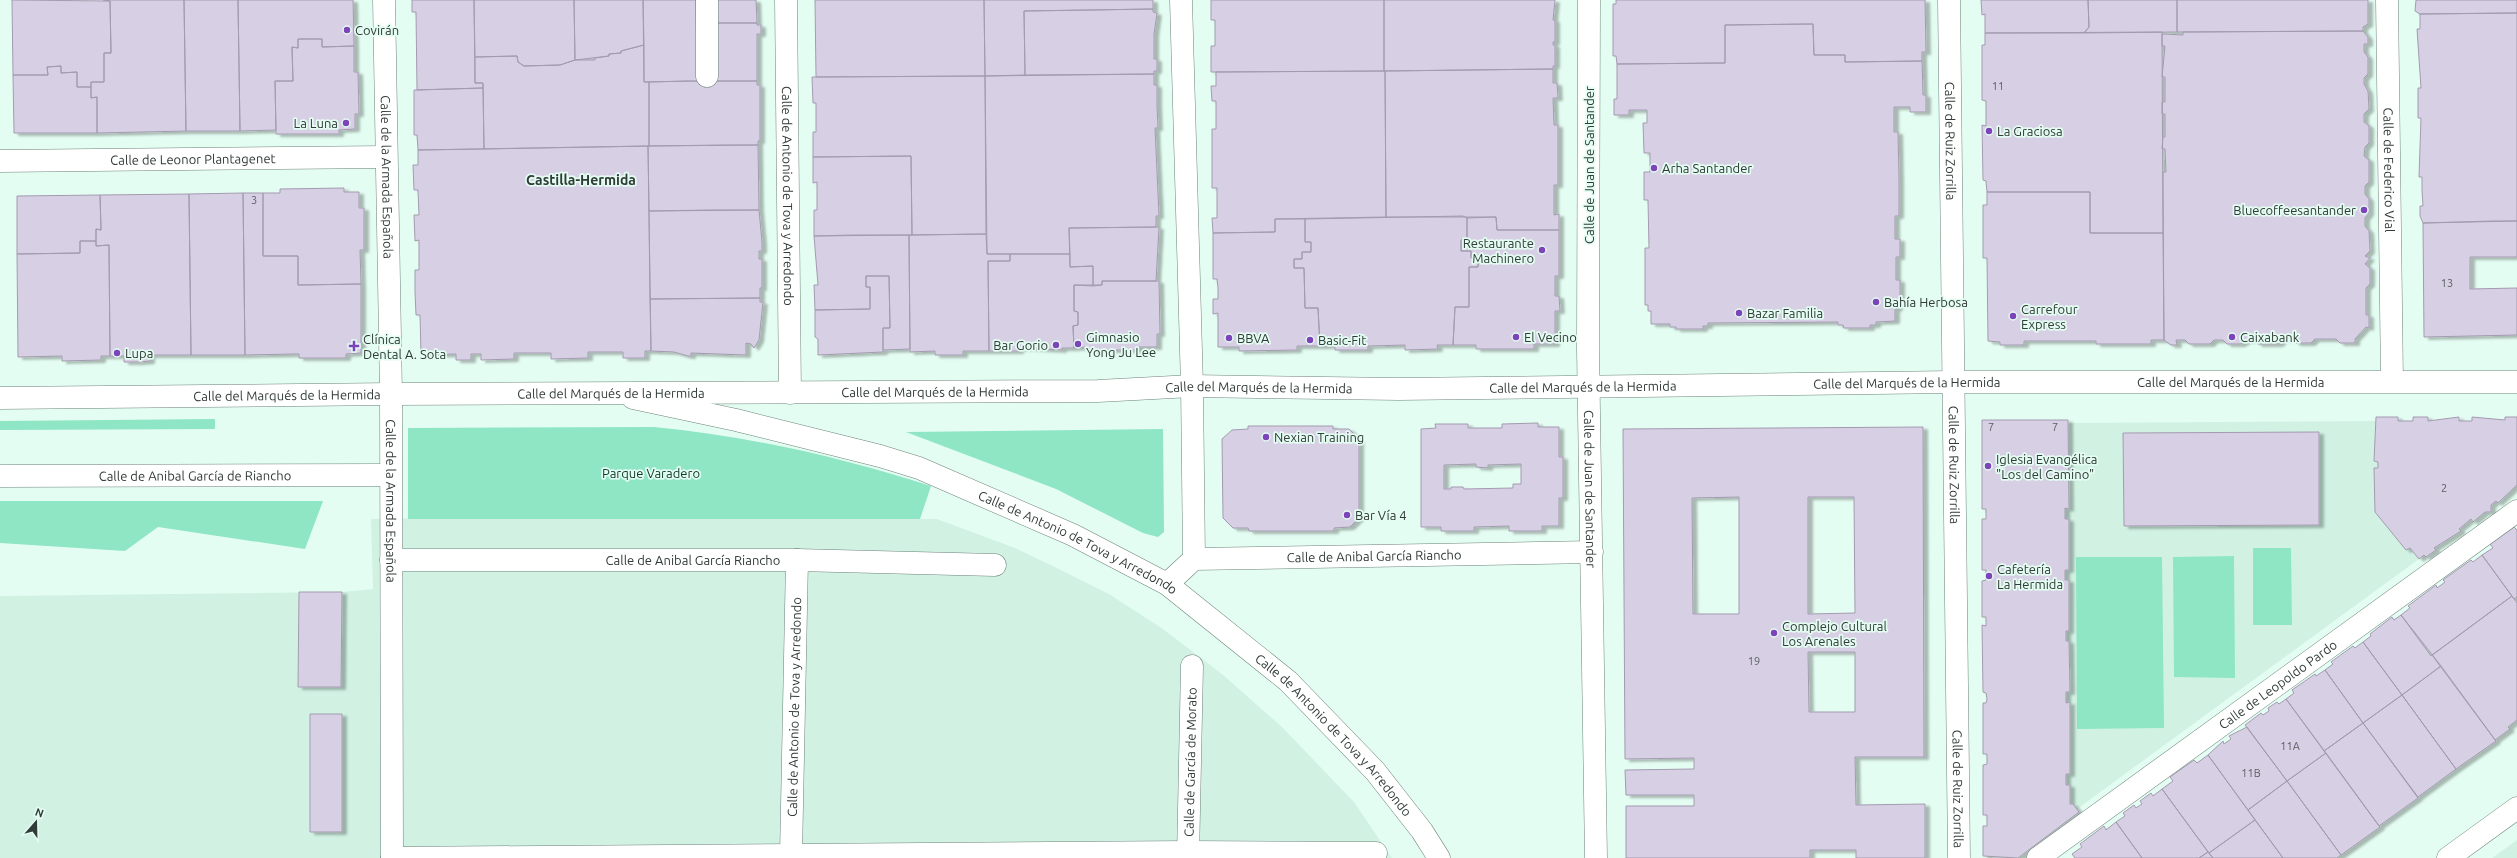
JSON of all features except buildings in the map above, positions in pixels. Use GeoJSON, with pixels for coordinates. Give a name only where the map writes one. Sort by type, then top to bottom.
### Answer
{"type":"FeatureCollection","features":[{"type":"Feature","properties":{"kind":"street","name":"Calle de la Armada Española"},"geometry":{"type":"LineString","coordinates":[[384,0],[391,394],[392,858]]}},
{"type":"Feature","properties":{"kind":"street"},"geometry":{"type":"LineString","coordinates":[[707,0],[707,76]]}},
{"type":"Feature","properties":{"kind":"street","name":"Calle de Antonio de Tova y Arredondo"},"geometry":{"type":"LineString","coordinates":[[786,0],[790,393]]}},
{"type":"Feature","properties":{"kind":"street"},"geometry":{"type":"LineString","coordinates":[[1167,584],[1194,559],[1192,386],[1181,0]]}},
{"type":"Feature","properties":{"kind":"street","name":"Calle de Juan de Santander"},"geometry":{"type":"LineString","coordinates":[[1589,0],[1589,387],[1596,858]]}},
{"type":"Feature","properties":{"kind":"street","name":"Calle de Ruiz Zorrilla"},"geometry":{"type":"LineString","coordinates":[[1949,0],[1960,858]]}},
{"type":"Feature","properties":{"kind":"street","name":"Calle de Federico Vial"},"geometry":{"type":"LineString","coordinates":[[2387,0],[2392,381]]}},
{"type":"Feature","properties":{"kind":"street","name":"Calle de Leonor Plantagenet"},"geometry":{"type":"LineString","coordinates":[[0,161],[386,158]]}},
{"type":"Feature","properties":{"kind":"street","name":"Calle del Marqués de la Hermida"},"geometry":{"type":"LineString","coordinates":[[0,398],[391,394],[1098,391],[1192,386],[1589,387],[1953,382],[2517,382]]}},
{"type":"Feature","properties":{"kind":"street","name":"Calle de Antonio de Tova y Arredondo"},"geometry":{"type":"LineString","coordinates":[[617,394],[736,420],[880,456],[919,468],[1074,535],[1167,584],[1288,681],[1375,771],[1422,831],[1439,858]]}},
{"type":"Feature","properties":{"kind":"street","name":"Calle de Anibal García de Riancho"},"geometry":{"type":"LineString","coordinates":[[0,476],[390,475]]}},
{"type":"Feature","properties":{"kind":"street","name":"Calle de Leopoldo Pardo"},"geometry":{"type":"LineString","coordinates":[[2038,858],[2517,511]]}},
{"type":"Feature","properties":{"kind":"street","name":"Calle de Anibal García Riancho"},"geometry":{"type":"LineString","coordinates":[[1194,559],[1592,552]]}},
{"type":"Feature","properties":{"kind":"street","name":"Calle de Anibal García Riancho"},"geometry":{"type":"LineString","coordinates":[[391,560],[797,560],[995,565]]}},
{"type":"Feature","properties":{"kind":"street","name":"Calle de Antonio de Tova y Arredondo"},"geometry":{"type":"LineString","coordinates":[[791,855],[797,560]]}},
{"type":"Feature","properties":{"kind":"street","name":"Calle de García de Morato"},"geometry":{"type":"LineString","coordinates":[[1188,855],[1192,666]]}},
{"type":"Feature","properties":{"kind":"street"},"geometry":{"type":"LineString","coordinates":[[2448,858],[2517,808]]}},
{"type":"Feature","properties":{"kind":"street"},"geometry":{"type":"LineString","coordinates":[[392,858],[1376,853]]}},
{"type":"Feature","properties":{"kind":"shaded area"},"geometry":{"type":"Polygon","coordinates":[[[2376,421],[2374,461],[2378,462],[2378,468],[2374,469],[2375,512],[2406,550],[2410,548],[2419,559],[2077,809],[2070,804],[2070,785],[2066,785],[2066,774],[2070,774],[2069,702],[2066,703],[2066,692],[2070,692],[2069,642],[2066,641],[2066,631],[2069,631],[2069,581],[2065,580],[2065,570],[2069,570],[2069,519],[2065,519],[2065,508],[2069,509],[2069,423],[2376,421]]]}},
{"type":"Feature","properties":{"kind":"shaded area"},"geometry":{"type":"Polygon","coordinates":[[[371,519],[937,519],[1015,548],[1057,568],[1109,594],[1163,629],[1222,674],[1282,727],[1354,802],[1392,858],[0,858],[0,596],[342,592],[373,589],[371,519]]]}},
{"type":"Feature","properties":{"kind":"shaded area"},"geometry":{"type":"Polygon","coordinates":[[[2517,840],[2517,858],[2492,858],[2517,840]]]}},
{"type":"Feature","properties":{"kind":"green space"},"geometry":{"type":"Polygon","coordinates":[[[215,419],[215,429],[0,430],[0,421],[215,419]]]}},
{"type":"Feature","properties":{"kind":"green space","name":"Parque Varadero"},"geometry":{"type":"Polygon","coordinates":[[[654,427],[724,436],[794,449],[863,466],[931,486],[920,519],[408,519],[408,428],[654,427]]]}},
{"type":"Feature","properties":{"kind":"green space"},"geometry":{"type":"Polygon","coordinates":[[[1163,429],[1164,532],[1158,537],[1143,533],[1056,489],[906,432],[1163,429]]]}},
{"type":"Feature","properties":{"kind":"green space"},"geometry":{"type":"Polygon","coordinates":[[[0,501],[323,501],[305,549],[158,527],[125,551],[0,543],[0,501]]]}},
{"type":"Feature","properties":{"kind":"green space"},"geometry":{"type":"Polygon","coordinates":[[[2253,548],[2291,548],[2292,625],[2253,625],[2253,548]]]}},
{"type":"Feature","properties":{"kind":"green space"},"geometry":{"type":"Polygon","coordinates":[[[2234,556],[2235,678],[2174,677],[2173,557],[2234,556]]]}},
{"type":"Feature","properties":{"kind":"green space"},"geometry":{"type":"Polygon","coordinates":[[[2076,557],[2162,557],[2164,728],[2077,729],[2076,557]]]}},
{"type":"Feature","properties":{"kind":"place","name":"Covirán"},"geometry":{"type":"Point","coordinates":[347,30]}},
{"type":"Feature","properties":{"kind":"place","name":"La Luna"},"geometry":{"type":"Point","coordinates":[346,123]}},
{"type":"Feature","properties":{"kind":"place","name":"La Graciosa"},"geometry":{"type":"Point","coordinates":[1989,131]}},
{"type":"Feature","properties":{"kind":"place","name":"Arha Santander"},"geometry":{"type":"Point","coordinates":[1654,168]}},
{"type":"Feature","properties":{"kind":"place","name":"Bluecoffeesantander"},"geometry":{"type":"Point","coordinates":[2364,210]}},
{"type":"Feature","properties":{"kind":"place","name":"Restaurante Machinero"},"geometry":{"type":"Point","coordinates":[1542,250]}},
{"type":"Feature","properties":{"kind":"place","name":"Bahía Herbosa"},"geometry":{"type":"Point","coordinates":[1876,302]}},
{"type":"Feature","properties":{"kind":"place","name":"Bazar Familia"},"geometry":{"type":"Point","coordinates":[1739,313]}},
{"type":"Feature","properties":{"kind":"place","name":"Carrefour Express"},"geometry":{"type":"Point","coordinates":[2013,316]}},
{"type":"Feature","properties":{"kind":"place","name":"El Vecino"},"geometry":{"type":"Point","coordinates":[1516,337]}},
{"type":"Feature","properties":{"kind":"place","name":"Caixabank"},"geometry":{"type":"Point","coordinates":[2232,337]}},
{"type":"Feature","properties":{"kind":"place","name":"BBVA"},"geometry":{"type":"Point","coordinates":[1229,338]}},
{"type":"Feature","properties":{"kind":"place","name":"Basic-Fit"},"geometry":{"type":"Point","coordinates":[1310,340]}},
{"type":"Feature","properties":{"kind":"place","name":"Gimnasio Yong Ju Lee"},"geometry":{"type":"Point","coordinates":[1078,344]}},
{"type":"Feature","properties":{"kind":"place","name":"Bar Gorio"},"geometry":{"type":"Point","coordinates":[1056,345]}},
{"type":"Feature","properties":{"kind":"place","name":"Clínica Dental A. Sota"},"geometry":{"type":"Point","coordinates":[354,346]}},
{"type":"Feature","properties":{"kind":"place","name":"Lupa"},"geometry":{"type":"Point","coordinates":[117,353]}},
{"type":"Feature","properties":{"kind":"place","name":"Nexian Training"},"geometry":{"type":"Point","coordinates":[1266,437]}},
{"type":"Feature","properties":{"kind":"place","name":"Iglesia Evangélica \"Los del Camino\""},"geometry":{"type":"Point","coordinates":[1988,466]}},
{"type":"Feature","properties":{"kind":"place","name":"Bar Vía 4"},"geometry":{"type":"Point","coordinates":[1347,515]}},
{"type":"Feature","properties":{"kind":"place","name":"Cafetería La Hermida"},"geometry":{"type":"Point","coordinates":[1989,576]}},
{"type":"Feature","properties":{"kind":"place","name":"Complejo Cultural Los Arenales"},"geometry":{"type":"Point","coordinates":[1774,633]}},
{"type":"Feature","properties":{"kind":"district","name":"Castilla-Hermida"},"geometry":{"type":"Point","coordinates":[581,180]}}]}
